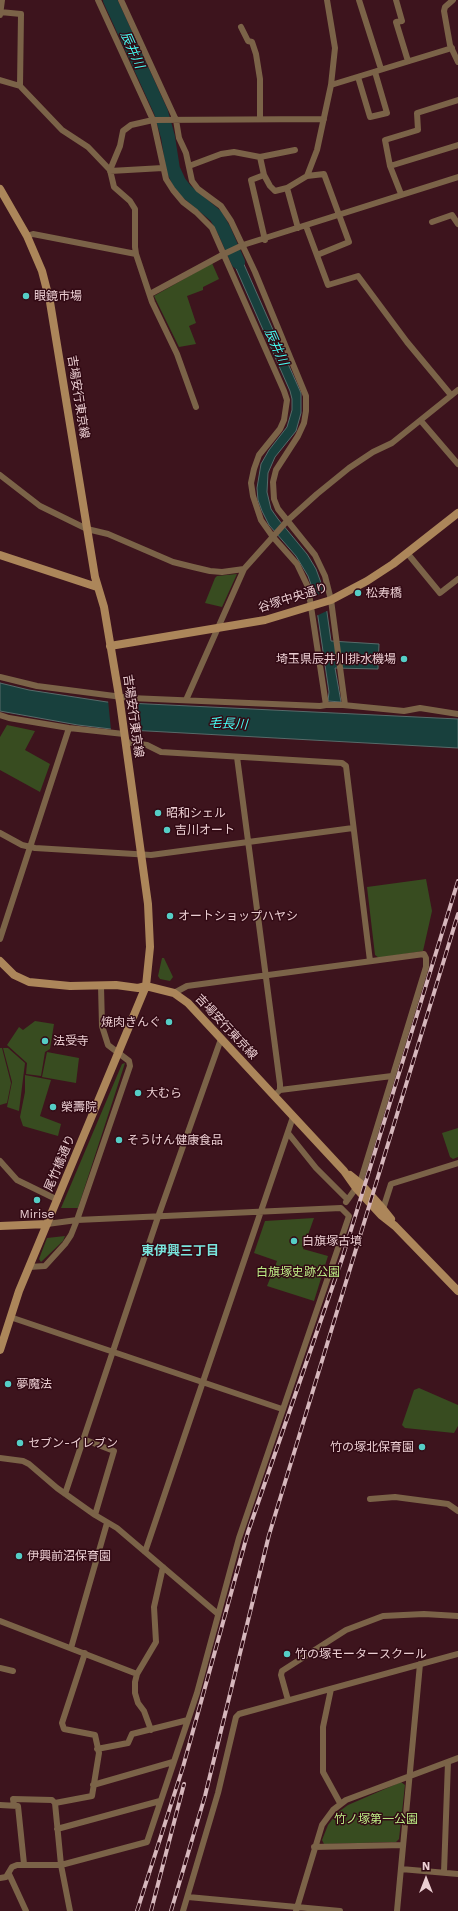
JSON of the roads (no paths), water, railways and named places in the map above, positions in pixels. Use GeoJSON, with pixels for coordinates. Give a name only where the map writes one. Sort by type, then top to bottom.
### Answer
{"type":"FeatureCollection","features":[{"type":"Feature","properties":{"kind":"main road","name":"吉場安行東京線"},"geometry":{"type":"LineString","coordinates":[[0,189],[27,236],[42,271],[50,302],[97,587],[104,607],[120,699],[149,918],[150,947],[146,986],[174,993],[188,1003],[221,1039],[277,1093],[293,1117],[358,1186],[381,1215],[395,1226],[458,1291]]}},
{"type":"Feature","properties":{"kind":"main road","name":"谷塚中央通り"},"geometry":{"type":"LineString","coordinates":[[110,646],[265,620],[330,600],[367,581],[408,554],[458,513]]}},
{"type":"Feature","properties":{"kind":"main road"},"geometry":{"type":"LineString","coordinates":[[0,555],[97,587]]}},
{"type":"Feature","properties":{"kind":"main road"},"geometry":{"type":"LineString","coordinates":[[0,961],[14,975],[29,982],[70,986],[116,985],[138,988],[146,986]]}},
{"type":"Feature","properties":{"kind":"main road","name":"尾竹橋通り"},"geometry":{"type":"LineString","coordinates":[[0,1350],[10,1317],[29,1267],[119,1054],[146,986]]}},
{"type":"Feature","properties":{"kind":"main road","name":"吉場安行東京線"},"geometry":{"type":"LineString","coordinates":[[358,1186],[384,1209],[395,1226]]}},
{"type":"Feature","properties":{"kind":"main road"},"geometry":{"type":"LineString","coordinates":[[0,1226],[47,1224]]}},
{"type":"Feature","properties":{"kind":"street"},"geometry":{"type":"LineString","coordinates":[[2,0],[0,13],[22,14],[20,86]]}},
{"type":"Feature","properties":{"kind":"street"},"geometry":{"type":"LineString","coordinates":[[98,0],[154,120],[166,179],[172,190],[183,202],[207,221],[225,253],[287,400],[284,420],[280,429],[259,455],[254,469],[252,483],[257,512],[297,564],[308,586],[313,606],[326,705]]}},
{"type":"Feature","properties":{"kind":"street"},"geometry":{"type":"LineString","coordinates":[[120,0],[173,120],[179,138],[184,146],[192,181],[198,189],[221,206],[231,221],[241,246],[256,272],[306,396],[304,423],[298,436],[281,461],[273,482],[274,499],[286,522],[315,556],[325,576],[337,641],[344,705]]}},
{"type":"Feature","properties":{"kind":"street"},"geometry":{"type":"LineString","coordinates":[[307,176],[317,150],[332,85],[336,48],[327,0]]}},
{"type":"Feature","properties":{"kind":"street"},"geometry":{"type":"LineString","coordinates":[[358,0],[381,70]]}},
{"type":"Feature","properties":{"kind":"street"},"geometry":{"type":"LineString","coordinates":[[396,0],[402,20],[396,22],[408,61]]}},
{"type":"Feature","properties":{"kind":"street"},"geometry":{"type":"LineString","coordinates":[[458,5],[454,0],[445,7],[444,11],[452,48],[458,62]]}},
{"type":"Feature","properties":{"kind":"street"},"geometry":{"type":"LineString","coordinates":[[241,27],[248,41],[252,42],[256,54],[260,79],[260,119]]}},
{"type":"Feature","properties":{"kind":"street"},"geometry":{"type":"LineString","coordinates":[[332,85],[452,48]]}},
{"type":"Feature","properties":{"kind":"street"},"geometry":{"type":"LineString","coordinates":[[358,76],[370,117],[387,113],[375,72]]}},
{"type":"Feature","properties":{"kind":"street"},"geometry":{"type":"LineString","coordinates":[[0,80],[20,86],[62,130],[88,147],[110,171],[114,187],[130,201],[135,209],[134,247],[136,254],[152,302],[177,354],[196,407]]}},
{"type":"Feature","properties":{"kind":"street"},"geometry":{"type":"LineString","coordinates":[[401,194],[390,166],[385,140],[418,130],[417,113],[458,100]]}},
{"type":"Feature","properties":{"kind":"street"},"geometry":{"type":"LineString","coordinates":[[110,171],[120,146],[122,131],[131,125],[154,120],[324,119]]}},
{"type":"Feature","properties":{"kind":"street"},"geometry":{"type":"LineString","coordinates":[[390,166],[458,145]]}},
{"type":"Feature","properties":{"kind":"street"},"geometry":{"type":"LineString","coordinates":[[189,166],[220,154],[234,152],[260,157],[295,150]]}},
{"type":"Feature","properties":{"kind":"street"},"geometry":{"type":"LineString","coordinates":[[260,157],[264,175],[270,186],[275,191],[287,188],[307,176],[324,174],[349,242],[317,255]]}},
{"type":"Feature","properties":{"kind":"street"},"geometry":{"type":"LineString","coordinates":[[110,171],[163,168]]}},
{"type":"Feature","properties":{"kind":"street"},"geometry":{"type":"LineString","coordinates":[[264,175],[251,180],[265,240]]}},
{"type":"Feature","properties":{"kind":"street"},"geometry":{"type":"LineString","coordinates":[[150,294],[225,253],[241,246],[265,240],[458,176]]}},
{"type":"Feature","properties":{"kind":"street"},"geometry":{"type":"LineString","coordinates":[[287,188],[298,228]]}},
{"type":"Feature","properties":{"kind":"street"},"geometry":{"type":"LineString","coordinates":[[432,222],[452,215],[458,224]]}},
{"type":"Feature","properties":{"kind":"street"},"geometry":{"type":"LineString","coordinates":[[306,226],[328,285],[358,276],[407,342],[451,395]]}},
{"type":"Feature","properties":{"kind":"street"},"geometry":{"type":"LineString","coordinates":[[27,236],[33,234],[136,254]]}},
{"type":"Feature","properties":{"kind":"street"},"geometry":{"type":"LineString","coordinates":[[186,700],[244,569],[286,522],[349,468],[373,452],[392,443],[458,390]]}},
{"type":"Feature","properties":{"kind":"street"},"geometry":{"type":"LineString","coordinates":[[420,421],[458,464]]}},
{"type":"Feature","properties":{"kind":"street"},"geometry":{"type":"LineString","coordinates":[[0,475],[40,506],[87,529],[108,534],[173,562],[210,571],[222,572],[244,569]]}},
{"type":"Feature","properties":{"kind":"street"},"geometry":{"type":"LineString","coordinates":[[408,554],[440,593],[458,579]]}},
{"type":"Feature","properties":{"kind":"street"},"geometry":{"type":"LineString","coordinates":[[0,677],[37,686],[120,699],[186,700],[320,706],[344,705],[404,711],[426,709],[458,714]]}},
{"type":"Feature","properties":{"kind":"street"},"geometry":{"type":"LineString","coordinates":[[0,716],[124,736],[161,752],[342,763],[346,766],[370,961]]}},
{"type":"Feature","properties":{"kind":"street"},"geometry":{"type":"LineString","coordinates":[[0,939],[68,728]]}},
{"type":"Feature","properties":{"kind":"street"},"geometry":{"type":"LineString","coordinates":[[236,757],[266,975],[277,1093],[392,1076]]}},
{"type":"Feature","properties":{"kind":"street"},"geometry":{"type":"LineString","coordinates":[[0,833],[22,845],[30,847],[151,855],[353,828]]}},
{"type":"Feature","properties":{"kind":"street"},"geometry":{"type":"LineString","coordinates":[[174,993],[186,986],[424,954],[426,958],[426,967],[358,1186],[347,1199],[342,1208]]}},
{"type":"Feature","properties":{"kind":"street"},"geometry":{"type":"LineString","coordinates":[[29,1267],[45,1266],[65,1244],[77,1220],[130,1066],[129,1061],[108,1045],[102,1026],[101,986]]}},
{"type":"Feature","properties":{"kind":"street"},"geometry":{"type":"LineString","coordinates":[[65,1494],[158,1217],[221,1039]]}},
{"type":"Feature","properties":{"kind":"street"},"geometry":{"type":"LineString","coordinates":[[145,1552],[293,1117]]}},
{"type":"Feature","properties":{"kind":"street"},"geometry":{"type":"LineString","coordinates":[[288,1133],[316,1168],[347,1199]]}},
{"type":"Feature","properties":{"kind":"street"},"geometry":{"type":"LineString","coordinates":[[0,1161],[16,1180],[58,1200]]}},
{"type":"Feature","properties":{"kind":"street"},"geometry":{"type":"LineString","coordinates":[[384,1209],[391,1184],[458,1163]]}},
{"type":"Feature","properties":{"kind":"street"},"geometry":{"type":"LineString","coordinates":[[47,1224],[77,1220],[342,1208]]}},
{"type":"Feature","properties":{"kind":"street"},"geometry":{"type":"LineString","coordinates":[[0,1878],[6,1877],[12,1867],[17,1865],[61,1864],[147,1842],[197,1693],[239,1538],[349,1216],[342,1208]]}},
{"type":"Feature","properties":{"kind":"street"},"geometry":{"type":"LineString","coordinates":[[10,1317],[282,1409]]}},
{"type":"Feature","properties":{"kind":"street"},"geometry":{"type":"LineString","coordinates":[[84,1439],[114,1451],[95,1515]]}},
{"type":"Feature","properties":{"kind":"street"},"geometry":{"type":"LineString","coordinates":[[0,1458],[23,1461],[29,1464],[65,1494],[107,1523],[117,1528],[218,1614]]}},
{"type":"Feature","properties":{"kind":"street"},"geometry":{"type":"LineString","coordinates":[[370,1499],[403,1498],[448,1504],[458,1511]]}},
{"type":"Feature","properties":{"kind":"street"},"geometry":{"type":"LineString","coordinates":[[71,1648],[92,1580],[107,1523]]}},
{"type":"Feature","properties":{"kind":"street"},"geometry":{"type":"LineString","coordinates":[[151,1730],[135,1693],[135,1678],[156,1642],[154,1607],[163,1566]]}},
{"type":"Feature","properties":{"kind":"street"},"geometry":{"type":"LineString","coordinates":[[288,1700],[281,1675],[282,1671],[346,1630],[383,1616],[424,1614],[458,1616]]}},
{"type":"Feature","properties":{"kind":"street"},"geometry":{"type":"LineString","coordinates":[[0,1621],[137,1674]]}},
{"type":"Feature","properties":{"kind":"street"},"geometry":{"type":"LineString","coordinates":[[341,1624],[346,1630]]}},
{"type":"Feature","properties":{"kind":"street"},"geometry":{"type":"LineString","coordinates":[[14,1805],[13,1799],[52,1800],[55,1803],[92,1796],[99,1754],[95,1735],[64,1729],[62,1723],[85,1653]]}},
{"type":"Feature","properties":{"kind":"street"},"geometry":{"type":"LineString","coordinates":[[183,1911],[218,1793],[236,1717],[238,1714],[458,1654]]}},
{"type":"Feature","properties":{"kind":"street"},"geometry":{"type":"LineString","coordinates":[[397,1911],[420,1664]]}},
{"type":"Feature","properties":{"kind":"street"},"geometry":{"type":"LineString","coordinates":[[0,1668],[13,1671]]}},
{"type":"Feature","properties":{"kind":"street"},"geometry":{"type":"LineString","coordinates":[[331,1689],[323,1727],[323,1772],[340,1803]]}},
{"type":"Feature","properties":{"kind":"street"},"geometry":{"type":"LineString","coordinates":[[97,1749],[128,1743],[132,1734],[188,1720]]}},
{"type":"Feature","properties":{"kind":"street"},"geometry":{"type":"LineString","coordinates":[[296,1909],[322,1825],[340,1803],[410,1775],[458,1758]]}},
{"type":"Feature","properties":{"kind":"street"},"geometry":{"type":"LineString","coordinates":[[93,1784],[173,1762]]}},
{"type":"Feature","properties":{"kind":"street"},"geometry":{"type":"LineString","coordinates":[[444,1872],[448,1762]]}},
{"type":"Feature","properties":{"kind":"street"},"geometry":{"type":"LineString","coordinates":[[57,1829],[160,1801]]}},
{"type":"Feature","properties":{"kind":"street"},"geometry":{"type":"LineString","coordinates":[[55,1803],[61,1864],[70,1911]]}},
{"type":"Feature","properties":{"kind":"street"},"geometry":{"type":"LineString","coordinates":[[0,1804],[18,1806],[24,1864]]}},
{"type":"Feature","properties":{"kind":"street"},"geometry":{"type":"LineString","coordinates":[[314,1847],[403,1845]]}},
{"type":"Feature","properties":{"kind":"street"},"geometry":{"type":"LineString","coordinates":[[401,1869],[458,1874]]}},
{"type":"Feature","properties":{"kind":"street"},"geometry":{"type":"LineString","coordinates":[[9,1874],[26,1911]]}},
{"type":"Feature","properties":{"kind":"street"},"geometry":{"type":"LineString","coordinates":[[188,1896],[296,1909],[340,1911]]}},
{"type":"Feature","properties":{"kind":"water"},"geometry":{"type":"Polygon","coordinates":[[[235,244],[301,393],[301,413],[296,431],[275,457],[268,473],[267,492],[271,509],[307,554],[316,569],[324,591],[331,641],[379,644],[378,669],[335,668],[341,702],[328,701],[329,692],[318,617],[313,590],[308,576],[296,556],[269,525],[258,500],[257,488],[261,464],[269,450],[287,427],[292,410],[292,399],[290,391],[227,248],[235,244]]]}},
{"type":"Feature","properties":{"kind":"water","name":"毛長川"},"geometry":{"type":"Polygon","coordinates":[[[0,683],[29,690],[107,702],[458,719],[458,748],[111,729],[78,725],[0,711],[0,683]]]}},
{"type":"Feature","properties":{"kind":"waterway","name":"辰井川"},"geometry":{"type":"LineString","coordinates":[[110,0],[161,112],[168,137],[173,169],[179,182],[186,191],[216,216],[238,262]]}},
{"type":"Feature","properties":{"kind":"waterway"},"geometry":{"type":"LineString","coordinates":[[375,658],[385,658]]}},
{"type":"Feature","properties":{"kind":"railway"},"geometry":{"type":"LineString","coordinates":[[137,1911],[183,1767],[248,1532],[343,1256],[458,881]]}},
{"type":"Feature","properties":{"kind":"railway"},"geometry":{"type":"LineString","coordinates":[[171,1911],[205,1796],[269,1535],[458,914]]}},
{"type":"Feature","properties":{"kind":"railway"},"geometry":{"type":"LineString","coordinates":[[151,1911],[184,1784]]}},
{"type":"Feature","properties":{"kind":"place","name":"眼鏡市場"},"geometry":{"type":"Point","coordinates":[26,296]}},
{"type":"Feature","properties":{"kind":"place","name":"松寿橋"},"geometry":{"type":"Point","coordinates":[358,593]}},
{"type":"Feature","properties":{"kind":"place","name":"埼玉県辰井川排水機場"},"geometry":{"type":"Point","coordinates":[404,659]}},
{"type":"Feature","properties":{"kind":"place","name":"昭和シェル"},"geometry":{"type":"Point","coordinates":[158,813]}},
{"type":"Feature","properties":{"kind":"place","name":"吉川オート"},"geometry":{"type":"Point","coordinates":[167,830]}},
{"type":"Feature","properties":{"kind":"place","name":"オートショップハヤシ"},"geometry":{"type":"Point","coordinates":[170,916]}},
{"type":"Feature","properties":{"kind":"place","name":"焼肉きんぐ"},"geometry":{"type":"Point","coordinates":[169,1022]}},
{"type":"Feature","properties":{"kind":"place","name":"法受寺"},"geometry":{"type":"Point","coordinates":[45,1041]}},
{"type":"Feature","properties":{"kind":"place","name":"大むら"},"geometry":{"type":"Point","coordinates":[138,1093]}},
{"type":"Feature","properties":{"kind":"place","name":"榮壽院"},"geometry":{"type":"Point","coordinates":[53,1107]}},
{"type":"Feature","properties":{"kind":"place","name":"そうけん健康食品"},"geometry":{"type":"Point","coordinates":[119,1140]}},
{"type":"Feature","properties":{"kind":"place","name":"Mirise"},"geometry":{"type":"Point","coordinates":[37,1200]}},
{"type":"Feature","properties":{"kind":"place","name":"白旗塚古墳"},"geometry":{"type":"Point","coordinates":[294,1241]}},
{"type":"Feature","properties":{"kind":"place","name":"夢魔法"},"geometry":{"type":"Point","coordinates":[8,1384]}},
{"type":"Feature","properties":{"kind":"place","name":"セブン-イレブン"},"geometry":{"type":"Point","coordinates":[20,1443]}},
{"type":"Feature","properties":{"kind":"place","name":"竹の塚北保育園"},"geometry":{"type":"Point","coordinates":[422,1447]}},
{"type":"Feature","properties":{"kind":"place","name":"伊興前沼保育園"},"geometry":{"type":"Point","coordinates":[19,1556]}},
{"type":"Feature","properties":{"kind":"place","name":"竹の塚モータースクール"},"geometry":{"type":"Point","coordinates":[287,1654]}},
{"type":"Feature","properties":{"kind":"district","name":"東伊興三丁目"},"geometry":{"type":"Point","coordinates":[180,1251]}},
{"type":"Feature","properties":{"kind":"park label","name":"白旗塚史跡公園"},"geometry":{"type":"Point","coordinates":[298,1272]}},
{"type":"Feature","properties":{"kind":"park label","name":"竹ノ塚第一公園"},"geometry":{"type":"Point","coordinates":[376,1819]}}]}
